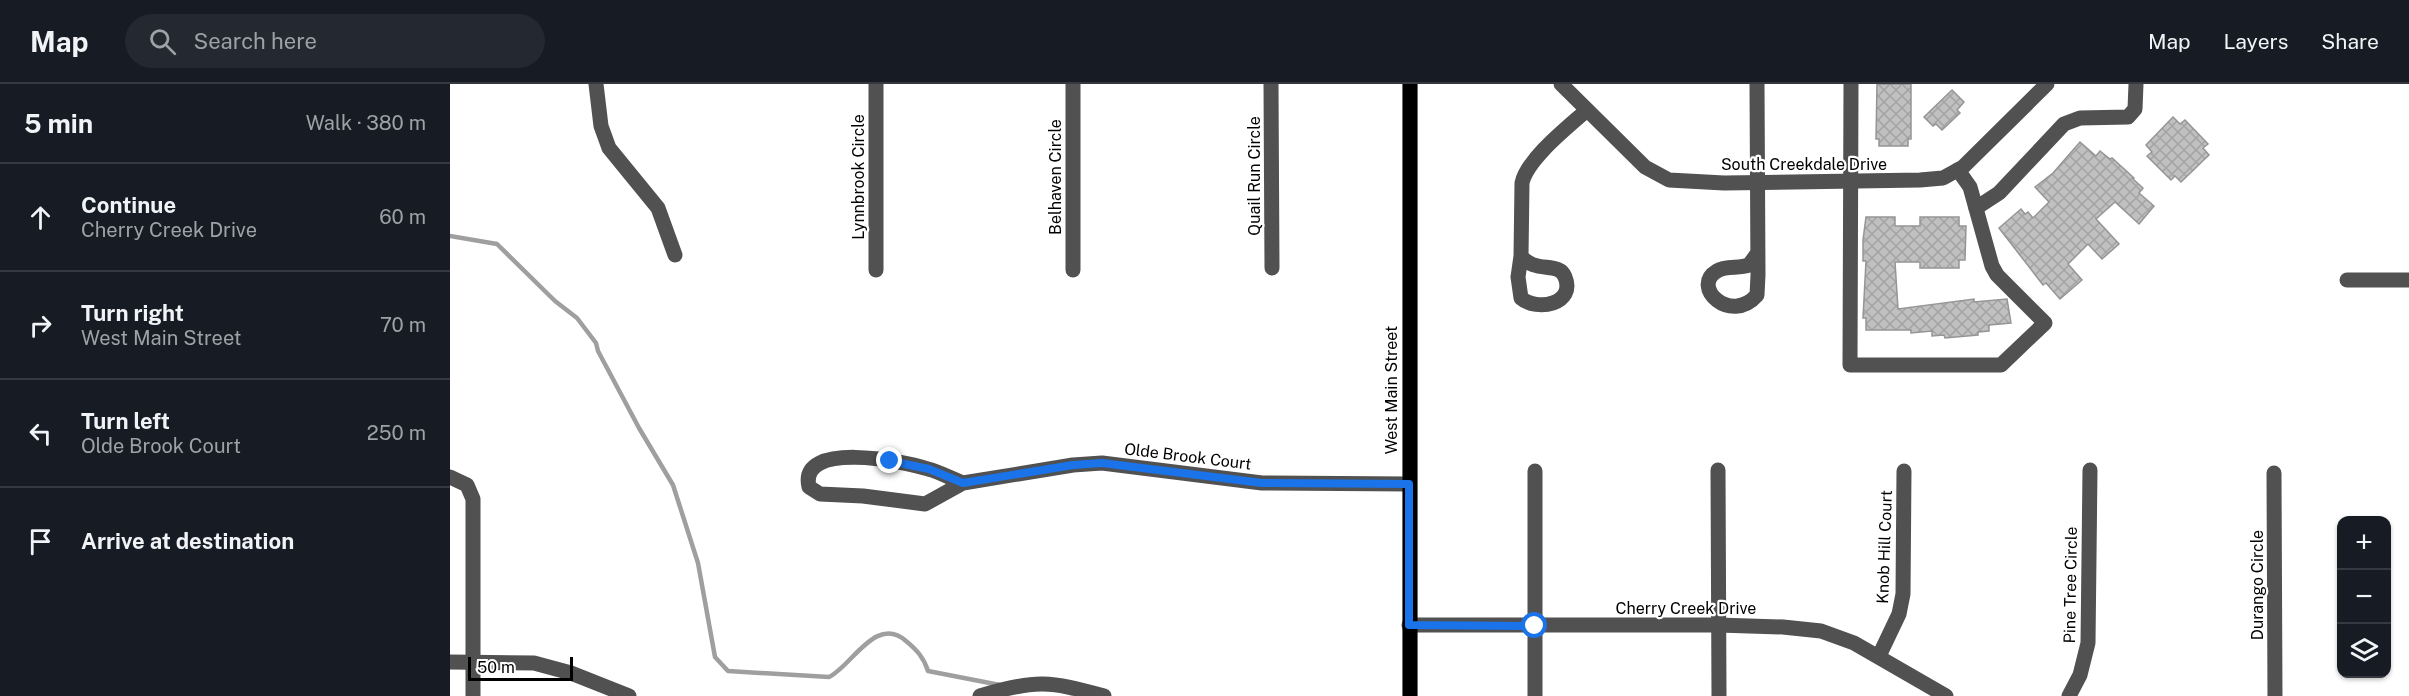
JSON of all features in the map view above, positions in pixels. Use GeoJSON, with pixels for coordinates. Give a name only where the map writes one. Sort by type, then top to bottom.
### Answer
{"type":"FeatureCollection","features":[{"type":"Feature","properties":{"kind":"main road","name":"West Main Street"},"geometry":{"type":"LineString","coordinates":[[1410,84],[1410,696]]}},
{"type":"Feature","properties":{"kind":"street"},"geometry":{"type":"LineString","coordinates":[[596,84],[601,126],[609,148],[658,208],[675,255]]}},
{"type":"Feature","properties":{"kind":"street","name":"Lynnbrook Circle"},"geometry":{"type":"LineString","coordinates":[[876,84],[876,270]]}},
{"type":"Feature","properties":{"kind":"street","name":"Belhaven Circle"},"geometry":{"type":"LineString","coordinates":[[1073,84],[1073,270]]}},
{"type":"Feature","properties":{"kind":"street","name":"Quail Run Circle"},"geometry":{"type":"LineString","coordinates":[[1271,84],[1272,268]]}},
{"type":"Feature","properties":{"kind":"street","name":"South Creekdale Drive"},"geometry":{"type":"LineString","coordinates":[[1561,84],[1645,168],[1661,177],[1687,182],[1933,180],[1943,178],[1958,170],[2047,84]]}},
{"type":"Feature","properties":{"kind":"street"},"geometry":{"type":"LineString","coordinates":[[1757,84],[1757,254]]}},
{"type":"Feature","properties":{"kind":"street"},"geometry":{"type":"LineString","coordinates":[[1851,84],[1850,365],[2001,365],[2045,323],[1997,275],[1992,266],[1970,187],[1958,170]]}},
{"type":"Feature","properties":{"kind":"street"},"geometry":{"type":"LineString","coordinates":[[1976,208],[1999,193],[2064,124],[2080,118],[2128,117],[2135,109],[2136,84]]}},
{"type":"Feature","properties":{"kind":"street"},"geometry":{"type":"LineString","coordinates":[[1521,256],[1523,176],[1538,157],[1587,110]]}},
{"type":"Feature","properties":{"kind":"street"},"geometry":{"type":"LineString","coordinates":[[2347,280],[2409,280]]}},
{"type":"Feature","properties":{"kind":"street","name":"Olde Brook Court"},"geometry":{"type":"LineString","coordinates":[[963,483],[929,469],[867,459],[836,458],[818,462],[811,468],[807,480],[809,488],[820,495],[863,496],[925,504],[963,483],[1073,465],[1102,463],[1262,483],[1409,484]]}},
{"type":"Feature","properties":{"kind":"street"},"geometry":{"type":"LineString","coordinates":[[1718,470],[1719,696]]}},
{"type":"Feature","properties":{"kind":"street","name":"Pine Tree Circle"},"geometry":{"type":"LineString","coordinates":[[2069,696],[2080,675],[2088,643],[2090,470]]}},
{"type":"Feature","properties":{"kind":"street"},"geometry":{"type":"LineString","coordinates":[[1535,471],[1535,696]]}},
{"type":"Feature","properties":{"kind":"street","name":"Knob Hill Court"},"geometry":{"type":"LineString","coordinates":[[1879,656],[1899,614],[1903,594],[1904,471]]}},
{"type":"Feature","properties":{"kind":"street","name":"Durango Circle"},"geometry":{"type":"LineString","coordinates":[[2274,473],[2275,696]]}},
{"type":"Feature","properties":{"kind":"street"},"geometry":{"type":"LineString","coordinates":[[450,477],[468,485],[473,499],[473,696]]}},
{"type":"Feature","properties":{"kind":"street","name":"Cherry Creek Drive"},"geometry":{"type":"LineString","coordinates":[[1409,625],[1718,625],[1821,631],[1836,635],[1879,656],[1941,695]]}},
{"type":"Feature","properties":{"kind":"street"},"geometry":{"type":"LineString","coordinates":[[450,662],[534,663],[571,673],[629,696]]}},
{"type":"Feature","properties":{"kind":"street"},"geometry":{"type":"LineString","coordinates":[[980,696],[1023,684],[1053,683],[1104,696]]}},
{"type":"Feature","properties":{"kind":"building"},"geometry":{"type":"Polygon","coordinates":[[[1877,84],[1911,84],[1911,139],[1908,139],[1908,146],[1879,146],[1879,139],[1876,139],[1877,84]]]}},
{"type":"Feature","properties":{"kind":"building"},"geometry":{"type":"Polygon","coordinates":[[[1952,90],[1964,102],[1957,110],[1960,113],[1942,130],[1936,124],[1933,126],[1924,117],[1952,90]]]}},
{"type":"Feature","properties":{"kind":"building"},"geometry":{"type":"Polygon","coordinates":[[[2173,117],[2180,124],[2185,120],[2208,144],[2203,148],[2209,155],[2181,182],[2175,176],[2171,180],[2147,156],[2152,152],[2146,145],[2173,117]]]}},
{"type":"Feature","properties":{"kind":"building"},"geometry":{"type":"Polygon","coordinates":[[[2080,142],[2096,156],[2100,151],[2110,159],[2112,158],[2143,188],[2139,193],[2154,206],[2139,224],[2115,202],[2096,219],[2119,244],[2102,259],[2088,244],[2068,264],[2082,280],[2060,299],[2046,283],[2043,285],[1999,228],[2021,209],[2033,218],[2049,202],[2035,187],[2053,173],[2080,142]]]}},
{"type":"Feature","properties":{"kind":"building"},"geometry":{"type":"Polygon","coordinates":[[[1866,217],[1895,217],[1895,226],[1920,226],[1920,217],[1959,217],[1959,226],[1966,226],[1965,260],[1959,260],[1959,268],[1920,268],[1920,262],[1895,262],[1898,309],[1974,299],[1974,302],[2007,299],[2011,323],[1989,325],[1989,331],[1978,332],[1978,335],[1945,338],[1944,335],[1932,336],[1932,331],[1911,333],[1911,330],[1866,330],[1866,318],[1863,318],[1866,261],[1863,261],[1863,240],[1866,217]]]}},
{"type":"Feature","properties":{"kind":"waterway"},"geometry":{"type":"LineString","coordinates":[[450,236],[497,244],[555,301],[577,318],[596,343],[598,351],[639,428],[673,485],[698,563],[715,657],[728,671],[829,677],[874,638],[884,634],[895,634],[917,651],[928,671],[1000,685]]}},
{"type":"Feature","properties":{"kind":"route"},"geometry":{"type":"LineString","coordinates":[[890,461],[929,469],[963,483],[1073,465],[1102,463],[1262,483],[1409,484],[1409,625],[1535,626]]}}]}
